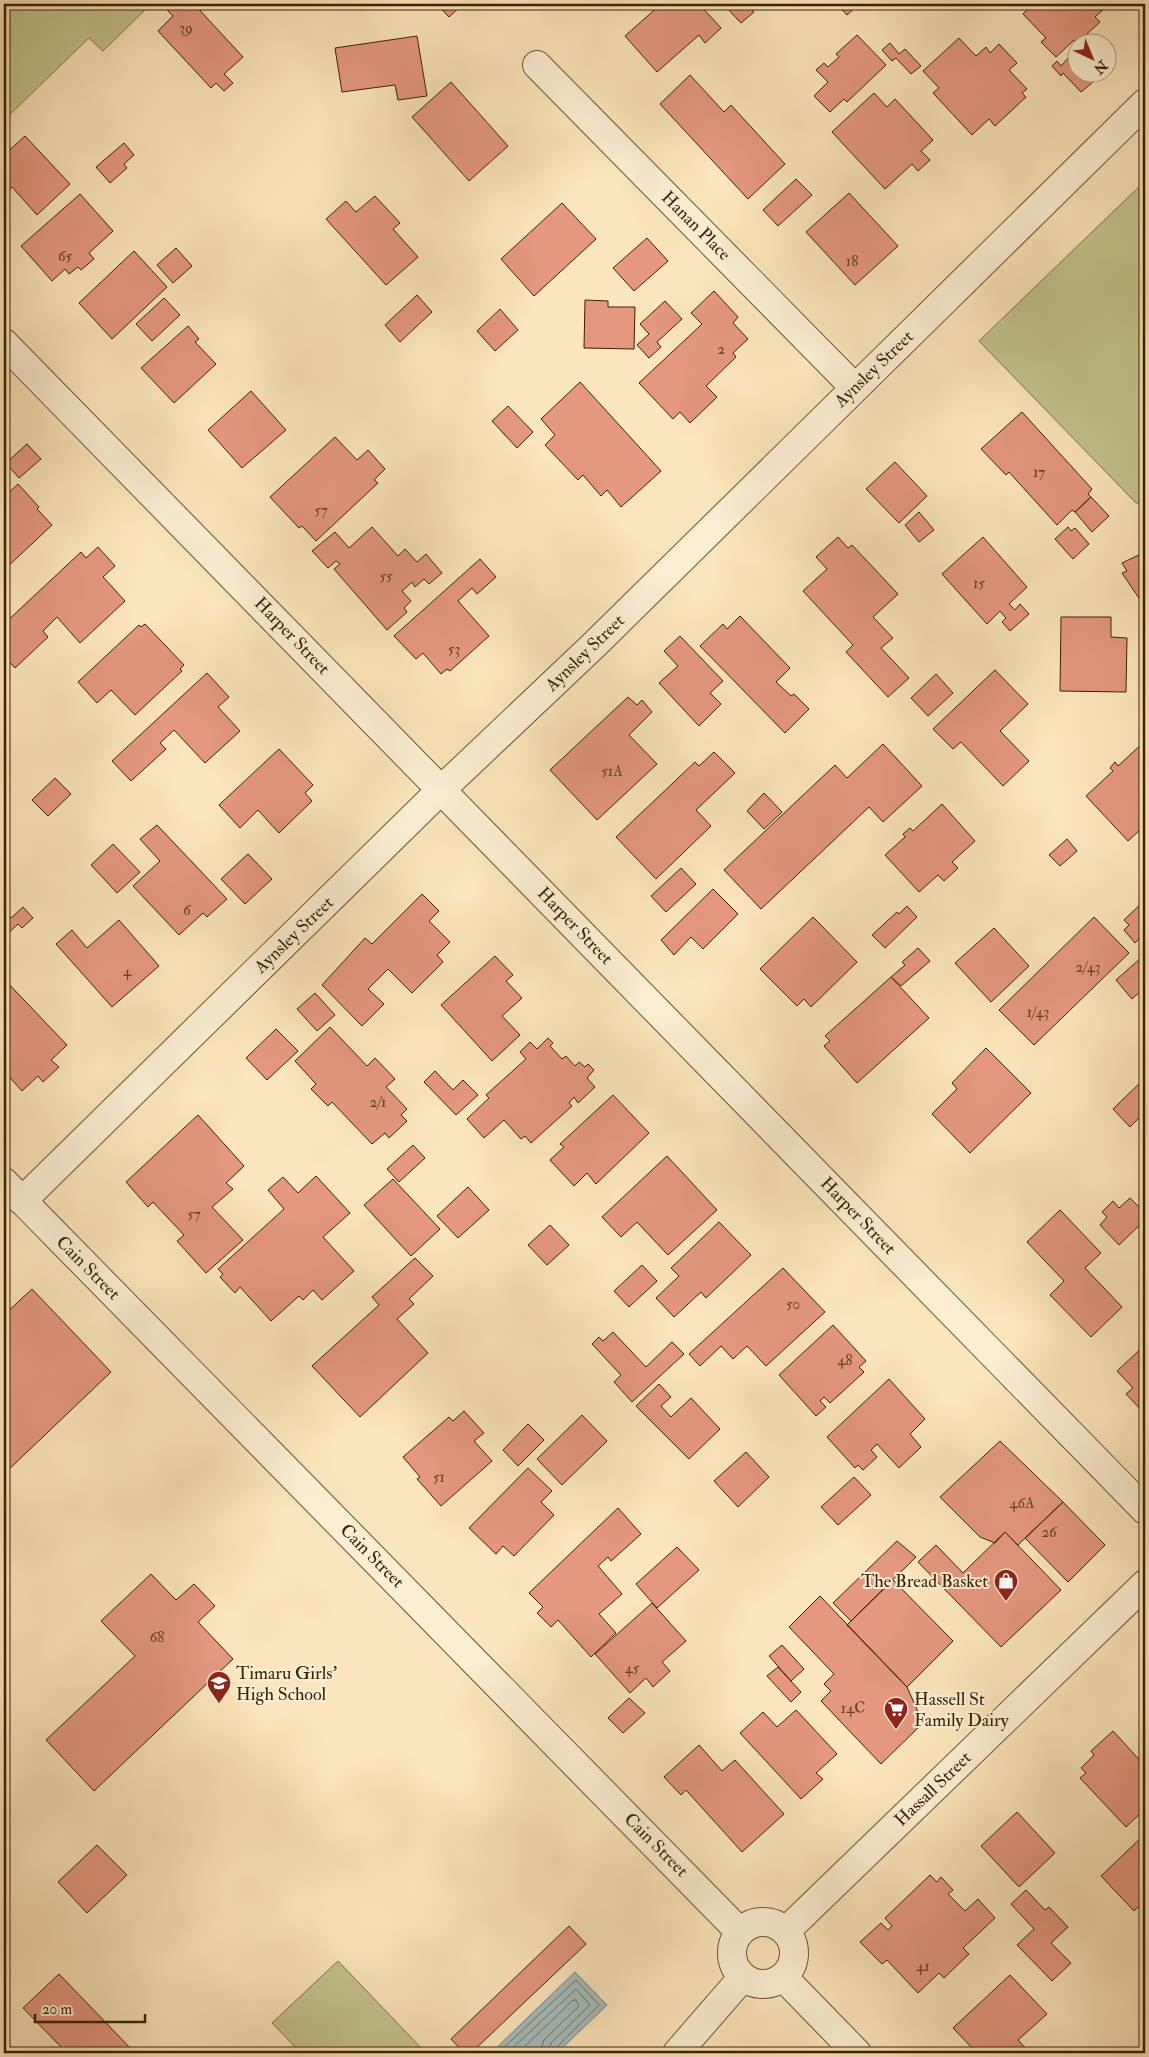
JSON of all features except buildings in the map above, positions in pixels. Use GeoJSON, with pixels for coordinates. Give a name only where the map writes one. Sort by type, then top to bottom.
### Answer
{"type":"FeatureCollection","features":[{"type":"Feature","properties":{"kind":"street","name":"Hanan Place"},"geometry":{"type":"LineString","coordinates":[[536,65],[855,388]]}},
{"type":"Feature","properties":{"kind":"street","name":"Aynsley Street"},"geometry":{"type":"LineString","coordinates":[[13,1191],[594,645],[1145,103]]}},
{"type":"Feature","properties":{"kind":"street","name":"Harper Street"},"geometry":{"type":"LineString","coordinates":[[4,343],[1145,1510]]}},
{"type":"Feature","properties":{"kind":"street","name":"Cain Street"},"geometry":{"type":"LineString","coordinates":[[13,1191],[740,1932]]}},
{"type":"Feature","properties":{"kind":"street","name":"Hassall Street"},"geometry":{"type":"LineString","coordinates":[[786,1931],[1145,1584]]}},
{"type":"Feature","properties":{"kind":"street"},"geometry":{"type":"LineString","coordinates":[[768,1922],[778,1925],[786,1931],[794,1950],[794,1960],[783,1977],[763,1984],[752,1982],[743,1977],[732,1960],[734,1940],[740,1932],[748,1925],[768,1922]]}},
{"type":"Feature","properties":{"kind":"street"},"geometry":{"type":"LineString","coordinates":[[677,2053],[743,1977]]}},
{"type":"Feature","properties":{"kind":"street"},"geometry":{"type":"LineString","coordinates":[[783,1977],[857,2053]]}},
{"type":"Feature","properties":{"kind":"shaded area"},"geometry":{"type":"Polygon","coordinates":[[[4,4],[151,4],[103,51],[89,38],[4,120],[4,4]]]}},
{"type":"Feature","properties":{"kind":"shaded area"},"geometry":{"type":"Polygon","coordinates":[[[1145,181],[1145,503],[1136,503],[979,341],[1145,181]]]}},
{"type":"Feature","properties":{"kind":"shaded area"},"geometry":{"type":"Polygon","coordinates":[[[338,1961],[426,2053],[301,2053],[272,2023],[338,1961]]]}},
{"type":"Feature","properties":{"kind":"water"},"geometry":{"type":"Polygon","coordinates":[[[575,1972],[607,2005],[557,2053],[491,2053],[575,1972]]]}},
{"type":"Feature","properties":{"kind":"place","name":"The Bread Basket"},"geometry":{"type":"Point","coordinates":[1006,1602]}},
{"type":"Feature","properties":{"kind":"place","name":"Timaru Girls' High School"},"geometry":{"type":"Point","coordinates":[219,1704]}},
{"type":"Feature","properties":{"kind":"place","name":"Hassell St Family Dairy"},"geometry":{"type":"Point","coordinates":[896,1730]}}]}
